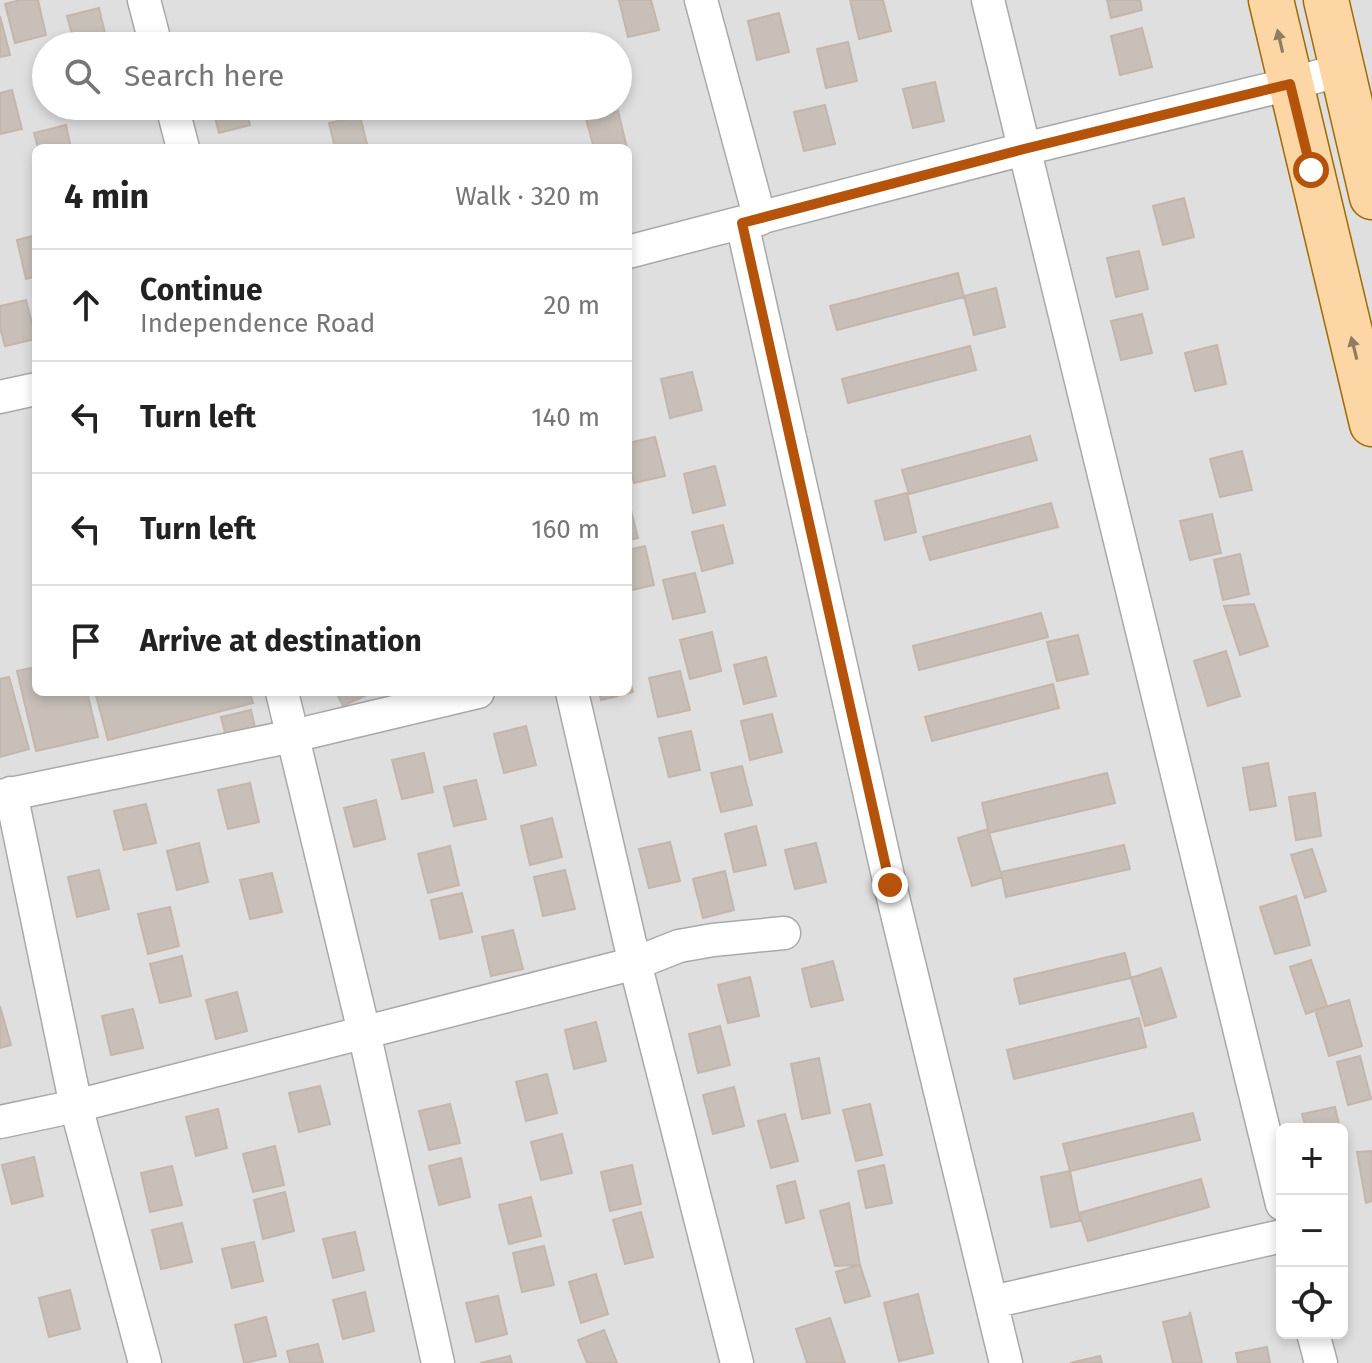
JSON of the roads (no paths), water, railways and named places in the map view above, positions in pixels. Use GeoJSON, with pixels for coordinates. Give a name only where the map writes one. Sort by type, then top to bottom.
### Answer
{"type":"FeatureCollection","features":[{"type":"Feature","properties":{"kind":"main road"},"geometry":{"type":"LineString","coordinates":[[1271,0],[1372,424]]}},
{"type":"Feature","properties":{"kind":"main road"},"geometry":{"type":"LineString","coordinates":[[1326,0],[1372,197]]}},
{"type":"Feature","properties":{"kind":"street"},"geometry":{"type":"LineString","coordinates":[[144,0],[152,32]]}},
{"type":"Feature","properties":{"kind":"street"},"geometry":{"type":"LineString","coordinates":[[701,0],[751,221],[890,885],[1006,1363]]}},
{"type":"Feature","properties":{"kind":"street"},"geometry":{"type":"LineString","coordinates":[[988,0],[1280,1195]]}},
{"type":"Feature","properties":{"kind":"street"},"geometry":{"type":"LineString","coordinates":[[632,251],[1341,70]]}},
{"type":"Feature","properties":{"kind":"street"},"geometry":{"type":"LineString","coordinates":[[176,120],[182,144]]}},
{"type":"Feature","properties":{"kind":"street"},"geometry":{"type":"LineString","coordinates":[[0,397],[32,390]]}},
{"type":"Feature","properties":{"kind":"street"},"geometry":{"type":"LineString","coordinates":[[283,696],[364,1032],[438,1363]]}},
{"type":"Feature","properties":{"kind":"street"},"geometry":{"type":"LineString","coordinates":[[145,1363],[76,1106],[6,794],[293,736],[461,696]]}},
{"type":"Feature","properties":{"kind":"street"},"geometry":{"type":"LineString","coordinates":[[573,696],[636,963],[737,1363]]}},
{"type":"Feature","properties":{"kind":"street"},"geometry":{"type":"LineString","coordinates":[[0,1122],[76,1106],[636,963],[679,946],[784,933]]}},
{"type":"Feature","properties":{"kind":"street"},"geometry":{"type":"LineString","coordinates":[[992,1302],[1276,1237]]}},
{"type":"Feature","properties":{"kind":"street"},"geometry":{"type":"LineString","coordinates":[[1315,1339],[1321,1363]]}}]}
